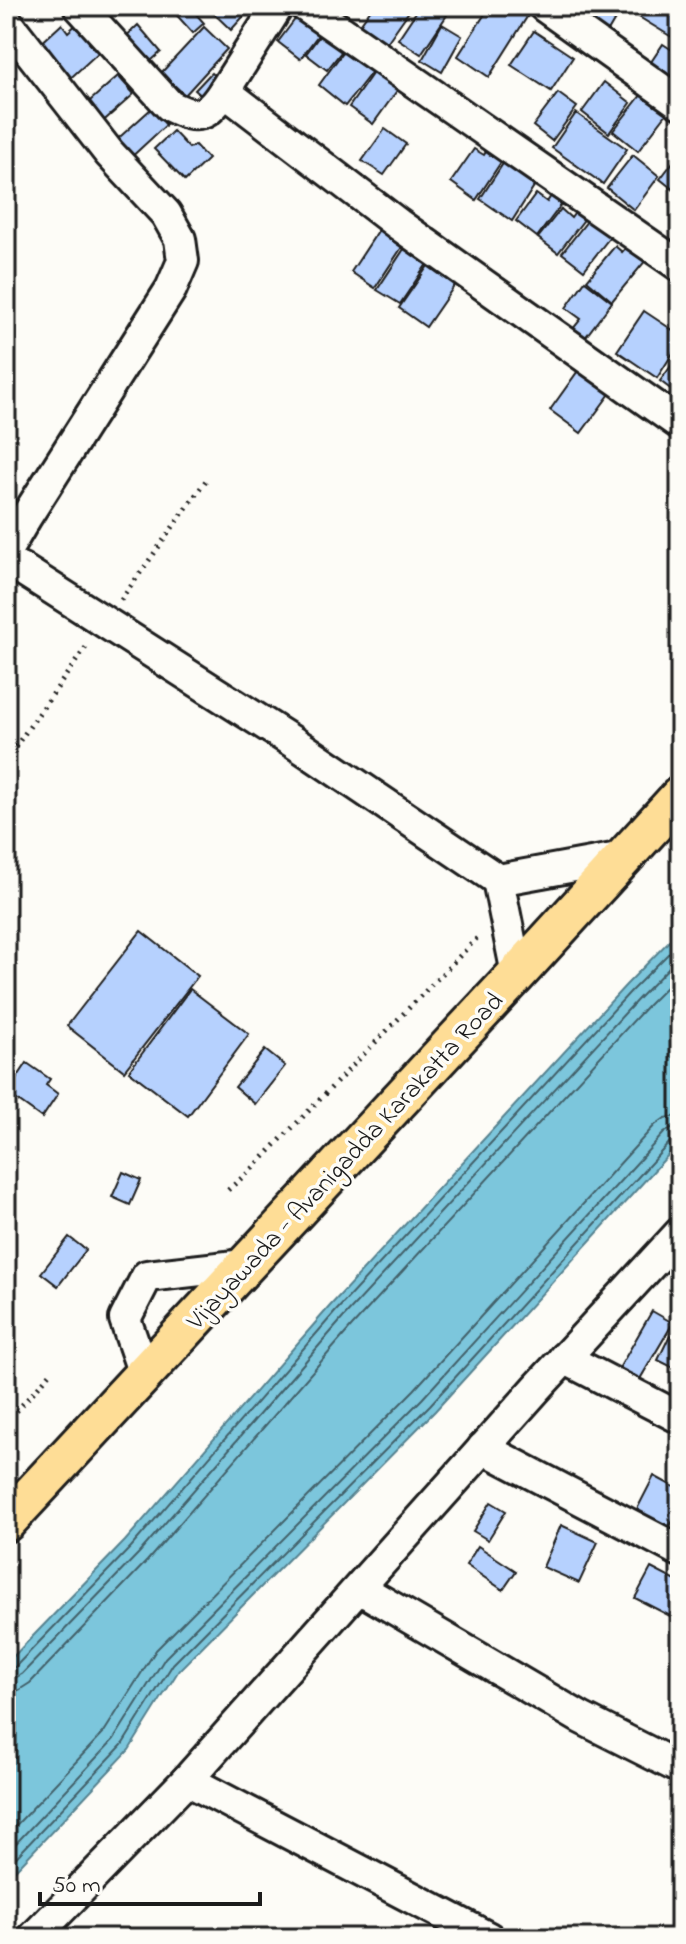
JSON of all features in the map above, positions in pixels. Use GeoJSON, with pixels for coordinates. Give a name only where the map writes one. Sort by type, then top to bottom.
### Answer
{"type":"FeatureCollection","features":[{"type":"Feature","properties":{"kind":"main road","name":"Vijayawada - Avanigadda Karakatta Road"},"geometry":{"type":"LineString","coordinates":[[6,1522],[680,796]]}},
{"type":"Feature","properties":{"kind":"street"},"geometry":{"type":"LineString","coordinates":[[79,6],[170,106],[187,115],[204,113],[216,104],[278,6]]}},
{"type":"Feature","properties":{"kind":"street"},"geometry":{"type":"LineString","coordinates":[[305,6],[680,266]]}},
{"type":"Feature","properties":{"kind":"street"},"geometry":{"type":"LineString","coordinates":[[544,6],[680,103]]}},
{"type":"Feature","properties":{"kind":"street"},"geometry":{"type":"LineString","coordinates":[[6,21],[109,153],[166,214],[180,239],[183,261],[171,289],[6,551]]}},
{"type":"Feature","properties":{"kind":"street"},"geometry":{"type":"LineString","coordinates":[[224,91],[398,224],[680,424]]}},
{"type":"Feature","properties":{"kind":"street"},"geometry":{"type":"LineString","coordinates":[[6,564],[20,568],[304,749],[498,880],[624,857]]}},
{"type":"Feature","properties":{"kind":"street"},"geometry":{"type":"LineString","coordinates":[[498,880],[517,974]]}},
{"type":"Feature","properties":{"kind":"street"},"geometry":{"type":"LineString","coordinates":[[33,1938],[187,1780],[564,1358],[677,1241]]}},
{"type":"Feature","properties":{"kind":"street"},"geometry":{"type":"LineString","coordinates":[[144,1374],[125,1319],[147,1276],[245,1265]]}},
{"type":"Feature","properties":{"kind":"street"},"geometry":{"type":"LineString","coordinates":[[564,1358],[680,1418]]}},
{"type":"Feature","properties":{"kind":"street"},"geometry":{"type":"LineString","coordinates":[[483,1448],[680,1551]]}},
{"type":"Feature","properties":{"kind":"street"},"geometry":{"type":"LineString","coordinates":[[359,1588],[581,1718],[680,1768]]}},
{"type":"Feature","properties":{"kind":"street"},"geometry":{"type":"LineString","coordinates":[[187,1780],[489,1938]]}},
{"type":"Feature","properties":{"kind":"path"},"geometry":{"type":"LineString","coordinates":[[6,760],[207,479]]}},
{"type":"Feature","properties":{"kind":"path"},"geometry":{"type":"LineString","coordinates":[[228,1190],[504,910]]}},
{"type":"Feature","properties":{"kind":"path"},"geometry":{"type":"LineString","coordinates":[[6,1423],[52,1371]]}},
{"type":"Feature","properties":{"kind":"water"},"geometry":{"type":"Polygon","coordinates":[[[680,930],[680,1142],[435,1411],[179,1670],[129,1750],[6,1880],[6,1664],[125,1541],[330,1306],[680,930]]]}},
{"type":"Feature","properties":{"kind":"building"},"geometry":{"type":"Polygon","coordinates":[[[176,6],[189,6],[204,23],[193,33],[172,10],[176,6]]]}},
{"type":"Feature","properties":{"kind":"building"},"geometry":{"type":"Polygon","coordinates":[[[206,6],[253,6],[231,30],[206,6]]]}},
{"type":"Feature","properties":{"kind":"building"},"geometry":{"type":"Polygon","coordinates":[[[373,6],[412,7],[386,44],[359,26],[373,6]]]}},
{"type":"Feature","properties":{"kind":"building"},"geometry":{"type":"Polygon","coordinates":[[[420,6],[433,6],[447,15],[421,54],[398,39],[420,6]]]}},
{"type":"Feature","properties":{"kind":"building"},"geometry":{"type":"Polygon","coordinates":[[[490,6],[510,6],[527,17],[489,77],[458,56],[490,6]]]}},
{"type":"Feature","properties":{"kind":"building"},"geometry":{"type":"Polygon","coordinates":[[[577,6],[613,6],[620,11],[604,38],[587,27],[593,16],[577,6]]]}},
{"type":"Feature","properties":{"kind":"building"},"geometry":{"type":"Polygon","coordinates":[[[621,6],[680,6],[680,42],[621,6]]]}},
{"type":"Feature","properties":{"kind":"building"},"geometry":{"type":"Polygon","coordinates":[[[302,10],[324,27],[300,59],[278,42],[302,10]]]}},
{"type":"Feature","properties":{"kind":"building"},"geometry":{"type":"Polygon","coordinates":[[[79,22],[94,38],[89,43],[98,53],[64,84],[37,47],[62,24],[68,32],[79,22]]]}},
{"type":"Feature","properties":{"kind":"building"},"geometry":{"type":"Polygon","coordinates":[[[442,24],[462,36],[442,72],[422,60],[442,24]]]}},
{"type":"Feature","properties":{"kind":"building"},"geometry":{"type":"Polygon","coordinates":[[[138,25],[161,52],[143,68],[120,42],[138,25]]]}},
{"type":"Feature","properties":{"kind":"building"},"geometry":{"type":"Polygon","coordinates":[[[204,27],[227,49],[185,95],[161,73],[204,27]]]}},
{"type":"Feature","properties":{"kind":"building"},"geometry":{"type":"Polygon","coordinates":[[[326,27],[348,43],[327,70],[306,54],[326,27]]]}},
{"type":"Feature","properties":{"kind":"building"},"geometry":{"type":"Polygon","coordinates":[[[534,31],[573,57],[551,91],[511,65],[534,31]]]}},
{"type":"Feature","properties":{"kind":"building"},"geometry":{"type":"Polygon","coordinates":[[[663,44],[680,55],[680,94],[645,71],[663,44]]]}},
{"type":"Feature","properties":{"kind":"building"},"geometry":{"type":"Polygon","coordinates":[[[346,48],[374,69],[345,106],[319,85],[346,48]]]}},
{"type":"Feature","properties":{"kind":"building"},"geometry":{"type":"Polygon","coordinates":[[[377,67],[401,85],[373,124],[349,107],[377,67]]]}},
{"type":"Feature","properties":{"kind":"building"},"geometry":{"type":"Polygon","coordinates":[[[211,73],[219,80],[203,97],[195,90],[211,73]]]}},
{"type":"Feature","properties":{"kind":"building"},"geometry":{"type":"Polygon","coordinates":[[[118,76],[134,94],[98,126],[82,108],[118,76]]]}},
{"type":"Feature","properties":{"kind":"building"},"geometry":{"type":"Polygon","coordinates":[[[604,82],[631,103],[609,133],[582,112],[604,82]]]}},
{"type":"Feature","properties":{"kind":"building"},"geometry":{"type":"Polygon","coordinates":[[[558,93],[577,107],[552,141],[533,126],[558,93]]]}},
{"type":"Feature","properties":{"kind":"building"},"geometry":{"type":"Polygon","coordinates":[[[642,94],[667,113],[638,151],[613,131],[642,94]]]}},
{"type":"Feature","properties":{"kind":"building"},"geometry":{"type":"Polygon","coordinates":[[[152,108],[166,125],[127,161],[112,144],[152,108]]]}},
{"type":"Feature","properties":{"kind":"building"},"geometry":{"type":"Polygon","coordinates":[[[576,113],[627,149],[603,184],[552,148],[576,113]]]}},
{"type":"Feature","properties":{"kind":"building"},"geometry":{"type":"Polygon","coordinates":[[[385,129],[406,144],[384,175],[362,161],[385,129]]]}},
{"type":"Feature","properties":{"kind":"building"},"geometry":{"type":"Polygon","coordinates":[[[173,131],[189,148],[195,145],[208,159],[185,181],[154,149],[173,131]]]}},
{"type":"Feature","properties":{"kind":"building"},"geometry":{"type":"Polygon","coordinates":[[[490,145],[505,156],[476,200],[451,182],[474,149],[484,155],[490,145]]]}},
{"type":"Feature","properties":{"kind":"building"},"geometry":{"type":"Polygon","coordinates":[[[680,153],[680,195],[660,179],[680,153]]]}},
{"type":"Feature","properties":{"kind":"building"},"geometry":{"type":"Polygon","coordinates":[[[633,155],[659,176],[634,210],[607,188],[633,155]]]}},
{"type":"Feature","properties":{"kind":"building"},"geometry":{"type":"Polygon","coordinates":[[[506,159],[538,180],[512,221],[480,199],[506,159]]]}},
{"type":"Feature","properties":{"kind":"building"},"geometry":{"type":"Polygon","coordinates":[[[553,193],[564,201],[537,237],[516,221],[536,194],[547,202],[553,193]]]}},
{"type":"Feature","properties":{"kind":"building"},"geometry":{"type":"Polygon","coordinates":[[[561,209],[571,218],[577,210],[586,217],[558,253],[538,238],[561,209]]]}},
{"type":"Feature","properties":{"kind":"building"},"geometry":{"type":"Polygon","coordinates":[[[588,220],[610,237],[584,270],[562,253],[588,220]]]}},
{"type":"Feature","properties":{"kind":"building"},"geometry":{"type":"Polygon","coordinates":[[[380,228],[404,244],[375,288],[351,272],[380,228]]]}},
{"type":"Feature","properties":{"kind":"building"},"geometry":{"type":"Polygon","coordinates":[[[629,244],[647,259],[612,301],[587,280],[615,246],[622,252],[629,244]]]}},
{"type":"Feature","properties":{"kind":"building"},"geometry":{"type":"Polygon","coordinates":[[[404,249],[427,264],[400,304],[377,290],[404,249]]]}},
{"type":"Feature","properties":{"kind":"building"},"geometry":{"type":"Polygon","coordinates":[[[430,263],[457,282],[426,327],[399,308],[430,263]]]}},
{"type":"Feature","properties":{"kind":"building"},"geometry":{"type":"Polygon","coordinates":[[[585,281],[612,302],[584,339],[572,330],[581,319],[566,308],[585,281]]]}},
{"type":"Feature","properties":{"kind":"building"},"geometry":{"type":"Polygon","coordinates":[[[644,311],[680,335],[680,342],[657,378],[617,351],[644,311]]]}},
{"type":"Feature","properties":{"kind":"building"},"geometry":{"type":"Polygon","coordinates":[[[680,354],[680,396],[660,381],[680,354]]]}},
{"type":"Feature","properties":{"kind":"building"},"geometry":{"type":"Polygon","coordinates":[[[580,368],[612,391],[581,433],[550,410],[580,368]]]}},
{"type":"Feature","properties":{"kind":"building"},"geometry":{"type":"Polygon","coordinates":[[[141,931],[198,976],[124,1071],[67,1026],[141,931]]]}},
{"type":"Feature","properties":{"kind":"building"},"geometry":{"type":"Polygon","coordinates":[[[190,989],[249,1034],[188,1116],[129,1071],[190,989]]]}},
{"type":"Feature","properties":{"kind":"building"},"geometry":{"type":"Polygon","coordinates":[[[265,1050],[285,1066],[255,1104],[235,1087],[265,1050]]]}},
{"type":"Feature","properties":{"kind":"building"},"geometry":{"type":"Polygon","coordinates":[[[27,1063],[50,1079],[46,1085],[58,1094],[42,1118],[7,1093],[27,1063]]]}},
{"type":"Feature","properties":{"kind":"building"},"geometry":{"type":"Polygon","coordinates":[[[123,1172],[141,1180],[130,1205],[112,1197],[123,1172]]]}},
{"type":"Feature","properties":{"kind":"building"},"geometry":{"type":"Polygon","coordinates":[[[69,1237],[86,1250],[58,1286],[41,1273],[69,1237]]]}},
{"type":"Feature","properties":{"kind":"building"},"geometry":{"type":"Polygon","coordinates":[[[652,1311],[673,1323],[637,1384],[617,1372],[652,1311]]]}},
{"type":"Feature","properties":{"kind":"building"},"geometry":{"type":"Polygon","coordinates":[[[670,1335],[680,1341],[680,1371],[658,1360],[670,1335]]]}},
{"type":"Feature","properties":{"kind":"building"},"geometry":{"type":"Polygon","coordinates":[[[654,1476],[680,1490],[680,1508],[669,1528],[636,1511],[654,1476]]]}},
{"type":"Feature","properties":{"kind":"building"},"geometry":{"type":"Polygon","coordinates":[[[491,1502],[506,1511],[488,1540],[473,1531],[491,1502]]]}},
{"type":"Feature","properties":{"kind":"building"},"geometry":{"type":"Polygon","coordinates":[[[561,1525],[598,1542],[579,1583],[543,1567],[561,1525]]]}},
{"type":"Feature","properties":{"kind":"building"},"geometry":{"type":"Polygon","coordinates":[[[478,1546],[516,1571],[503,1590],[466,1565],[478,1546]]]}},
{"type":"Feature","properties":{"kind":"building"},"geometry":{"type":"Polygon","coordinates":[[[651,1568],[680,1583],[680,1621],[635,1598],[651,1568]]]}}]}
